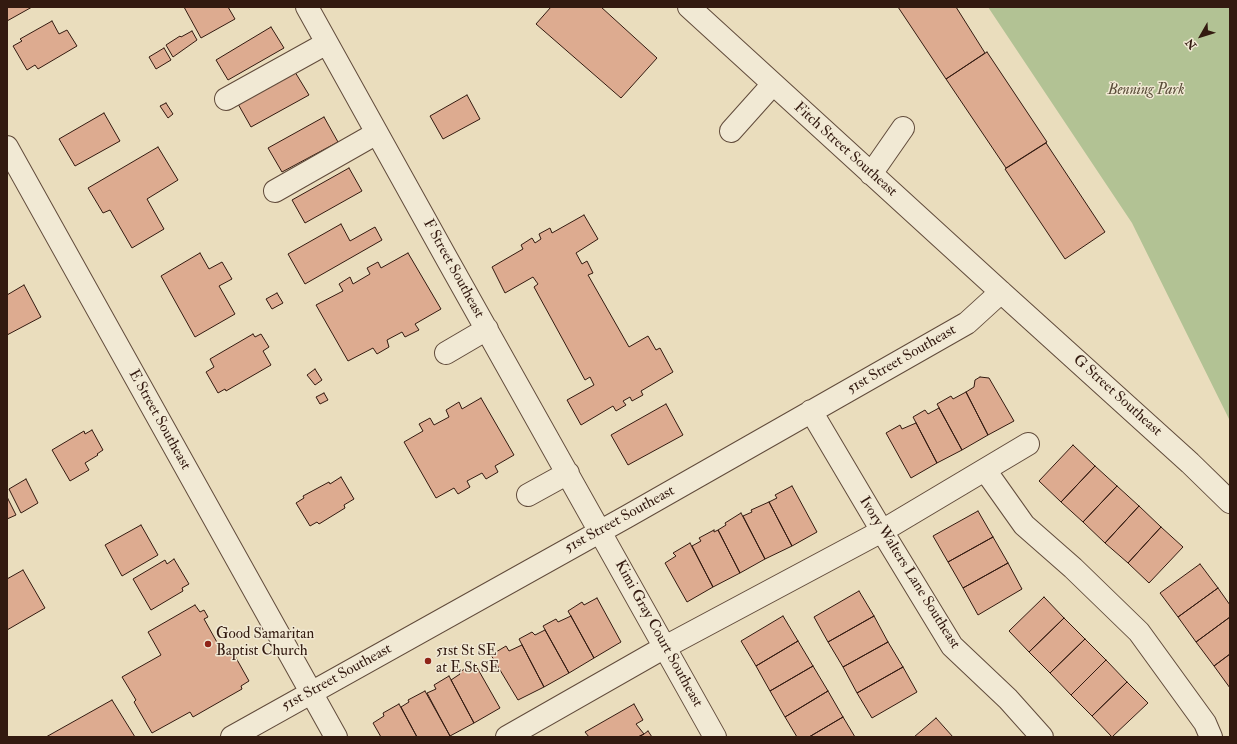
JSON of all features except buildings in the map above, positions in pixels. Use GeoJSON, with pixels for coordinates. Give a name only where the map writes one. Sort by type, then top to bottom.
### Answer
{"type":"FeatureCollection","features":[{"type":"Feature","properties":{"kind":"street","name":"Fitch Street Southeast"},"geometry":{"type":"LineString","coordinates":[[689,7],[1001,292]]}},
{"type":"Feature","properties":{"kind":"street","name":"F Street Southeast"},"geometry":{"type":"LineString","coordinates":[[309,8],[377,133],[601,531]]}},
{"type":"Feature","properties":{"kind":"street"},"geometry":{"type":"LineString","coordinates":[[226,99],[327,43]]}},
{"type":"Feature","properties":{"kind":"street"},"geometry":{"type":"LineString","coordinates":[[731,131],[773,84]]}},
{"type":"Feature","properties":{"kind":"street"},"geometry":{"type":"LineString","coordinates":[[871,174],[903,128]]}},
{"type":"Feature","properties":{"kind":"street"},"geometry":{"type":"LineString","coordinates":[[275,191],[377,133]]}},
{"type":"Feature","properties":{"kind":"street","name":"E Street Southeast"},"geometry":{"type":"LineString","coordinates":[[7,147],[311,693]]}},
{"type":"Feature","properties":{"kind":"street","name":"51st Street Southeast"},"geometry":{"type":"LineString","coordinates":[[232,737],[601,531],[967,323],[1001,292]]}},
{"type":"Feature","properties":{"kind":"street","name":"G Street Southeast"},"geometry":{"type":"LineString","coordinates":[[1001,292],[1190,463],[1230,502]]}},
{"type":"Feature","properties":{"kind":"street"},"geometry":{"type":"LineString","coordinates":[[446,353],[487,330]]}},
{"type":"Feature","properties":{"kind":"street","name":"Ivory Walters Lane Southeast"},"geometry":{"type":"LineString","coordinates":[[811,412],[952,646],[1008,699],[1042,737]]}},
{"type":"Feature","properties":{"kind":"street"},"geometry":{"type":"LineString","coordinates":[[507,737],[665,647],[882,532],[1028,444]]}},
{"type":"Feature","properties":{"kind":"street"},"geometry":{"type":"LineString","coordinates":[[984,470],[1024,525],[1073,568],[1139,632],[1205,723],[1211,737]]}},
{"type":"Feature","properties":{"kind":"street"},"geometry":{"type":"LineString","coordinates":[[528,495],[568,473]]}},
{"type":"Feature","properties":{"kind":"street","name":"Kimi Gray Court Southeast"},"geometry":{"type":"LineString","coordinates":[[601,531],[716,737]]}},
{"type":"Feature","properties":{"kind":"street"},"geometry":{"type":"LineString","coordinates":[[311,693],[336,737]]}},
{"type":"Feature","properties":{"kind":"green space","name":"Benning Park"},"geometry":{"type":"Polygon","coordinates":[[[988,7],[1230,7],[1230,421],[1132,223],[988,7]]]}},
{"type":"Feature","properties":{"kind":"place","name":"Good Samaritan Baptist Church"},"geometry":{"type":"Point","coordinates":[208,644]}},
{"type":"Feature","properties":{"kind":"place","name":"51st St SE at E St SE"},"geometry":{"type":"Point","coordinates":[428,661]}}]}
